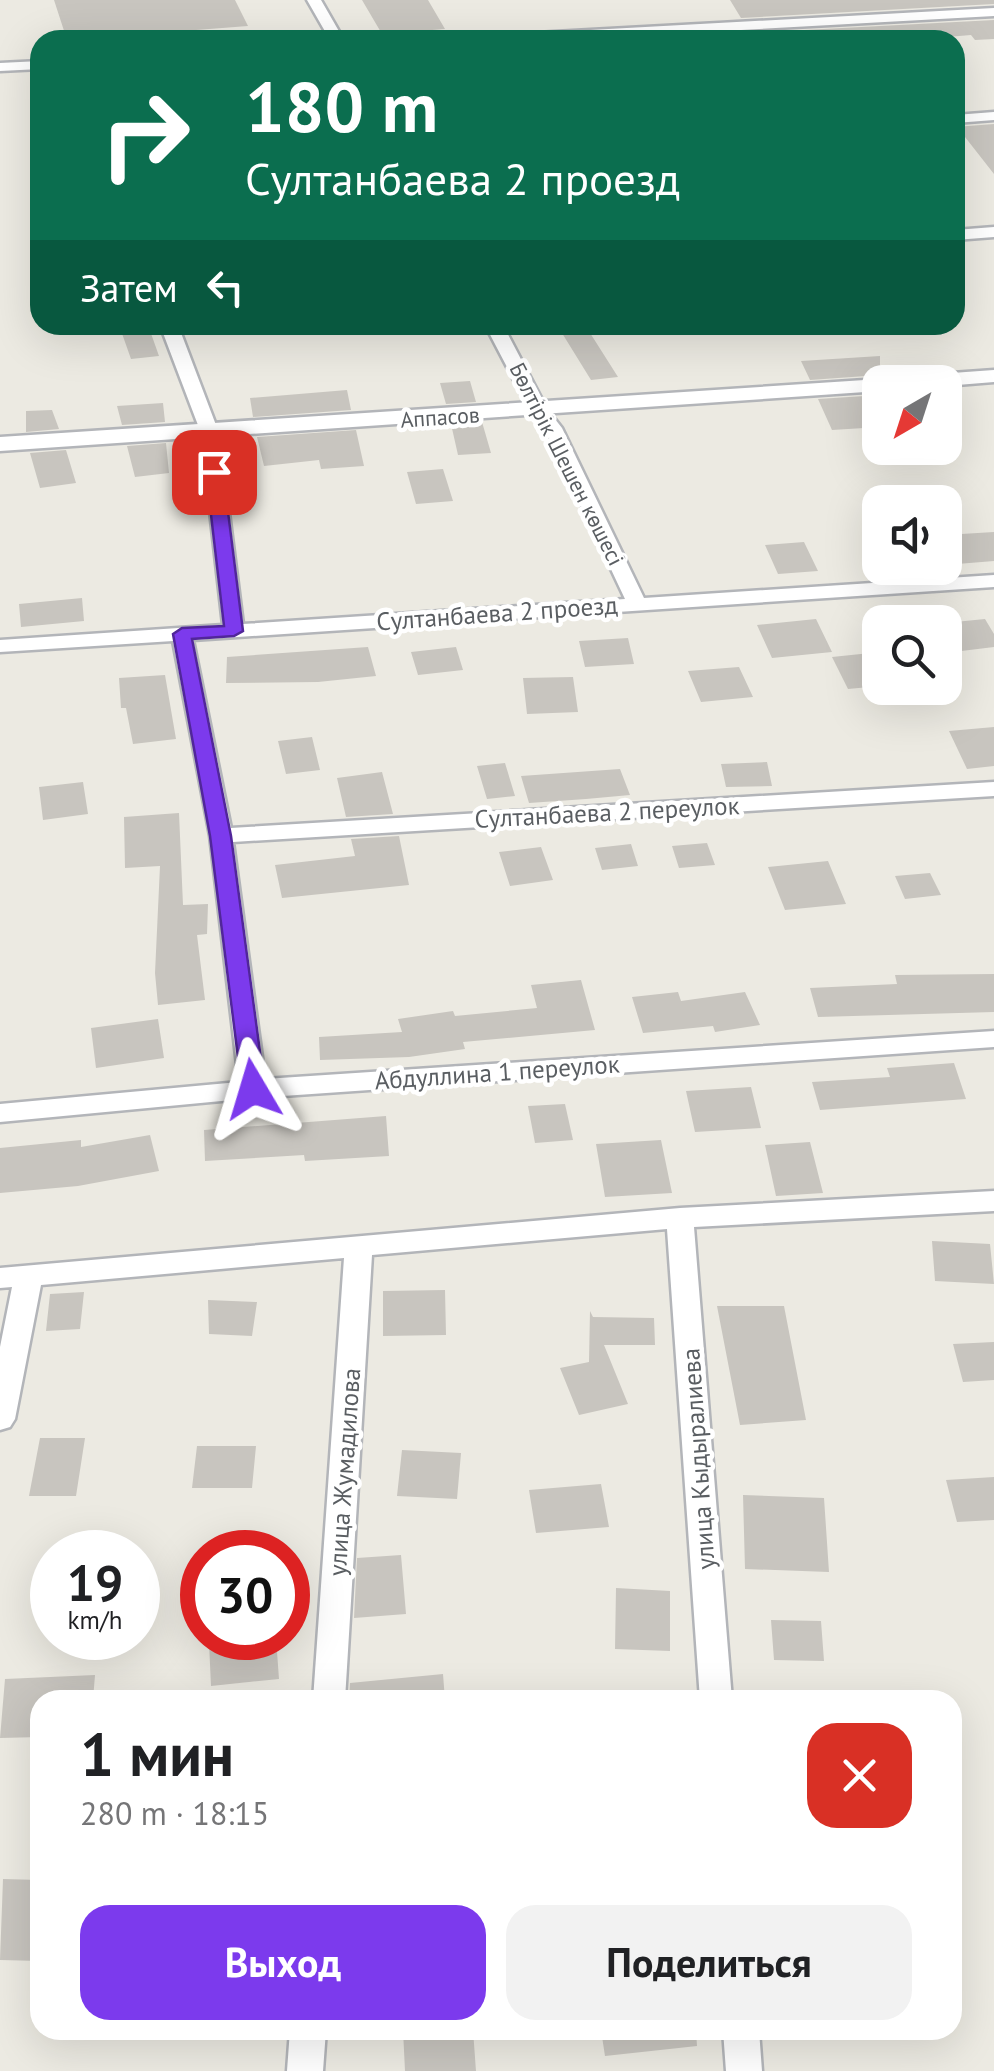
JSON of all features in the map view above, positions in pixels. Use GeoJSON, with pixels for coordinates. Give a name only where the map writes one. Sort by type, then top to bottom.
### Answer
{"type":"FeatureCollection","features":[{"type":"Feature","properties":{"kind":"street"},"geometry":{"type":"LineString","coordinates":[[314,0],[332,30]]}},
{"type":"Feature","properties":{"kind":"street"},"geometry":{"type":"LineString","coordinates":[[664,30],[994,12]]}},
{"type":"Feature","properties":{"kind":"street"},"geometry":{"type":"LineString","coordinates":[[0,67],[30,66]]}},
{"type":"Feature","properties":{"kind":"street"},"geometry":{"type":"LineString","coordinates":[[965,118],[994,116]]}},
{"type":"Feature","properties":{"kind":"street"},"geometry":{"type":"LineString","coordinates":[[965,234],[994,232]]}},
{"type":"Feature","properties":{"kind":"street"},"geometry":{"type":"LineString","coordinates":[[173,335],[210,433],[234,631]]}},
{"type":"Feature","properties":{"kind":"street","name":"Бөлтірік Шешен көшесі"},"geometry":{"type":"LineString","coordinates":[[499,335],[552,428],[638,604]]}},
{"type":"Feature","properties":{"kind":"street"},"geometry":{"type":"LineString","coordinates":[[962,378],[994,376]]}},
{"type":"Feature","properties":{"kind":"street","name":"Аппасов"},"geometry":{"type":"LineString","coordinates":[[0,444],[210,433],[862,386]]}},
{"type":"Feature","properties":{"kind":"street","name":"Султанбаева 2 проезд"},"geometry":{"type":"LineString","coordinates":[[0,646],[994,581]]}},
{"type":"Feature","properties":{"kind":"street"},"geometry":{"type":"LineString","coordinates":[[182,634],[220,836],[253,1089]]}},
{"type":"Feature","properties":{"kind":"street","name":"Султанбаева 2 переулок"},"geometry":{"type":"LineString","coordinates":[[220,836],[994,789]]}},
{"type":"Feature","properties":{"kind":"street","name":"Абдуллина 1 переулок"},"geometry":{"type":"LineString","coordinates":[[0,1113],[253,1089],[994,1039]]}},
{"type":"Feature","properties":{"kind":"street"},"geometry":{"type":"LineString","coordinates":[[0,1418],[14,1276],[680,1218],[993,1204]]}},
{"type":"Feature","properties":{"kind":"street","name":"улица Кыдыралиева"},"geometry":{"type":"LineString","coordinates":[[680,1218],[715,1690]]}},
{"type":"Feature","properties":{"kind":"street","name":"улица Жумадилова"},"geometry":{"type":"LineString","coordinates":[[330,1690],[359,1245]]}},
{"type":"Feature","properties":{"kind":"street"},"geometry":{"type":"LineString","coordinates":[[305,2071],[307,2040]]}},
{"type":"Feature","properties":{"kind":"street"},"geometry":{"type":"LineString","coordinates":[[742,2040],[744,2071]]}},
{"type":"Feature","properties":{"kind":"building"},"geometry":{"type":"Polygon","coordinates":[[[54,0],[235,0],[248,26],[196,30],[64,30],[54,0]]]}},
{"type":"Feature","properties":{"kind":"building"},"geometry":{"type":"Polygon","coordinates":[[[362,0],[428,0],[445,29],[432,30],[380,30],[362,0]]]}},
{"type":"Feature","properties":{"kind":"building"},"geometry":{"type":"Polygon","coordinates":[[[730,0],[994,0],[994,4],[741,18],[730,0]]]}},
{"type":"Feature","properties":{"kind":"building"},"geometry":{"type":"Polygon","coordinates":[[[994,20],[994,39],[975,40],[965,36],[965,30],[806,30],[994,20]]]}},
{"type":"Feature","properties":{"kind":"building"},"geometry":{"type":"Polygon","coordinates":[[[994,124],[994,174],[965,137],[965,126],[994,124]]]}},
{"type":"Feature","properties":{"kind":"building"},"geometry":{"type":"Polygon","coordinates":[[[123,335],[152,335],[159,356],[131,359],[123,335]]]}},
{"type":"Feature","properties":{"kind":"building"},"geometry":{"type":"Polygon","coordinates":[[[563,335],[591,335],[618,377],[591,380],[563,335]]]}},
{"type":"Feature","properties":{"kind":"building"},"geometry":{"type":"Polygon","coordinates":[[[880,356],[880,365],[862,365],[862,376],[810,380],[801,361],[880,356]]]}},
{"type":"Feature","properties":{"kind":"building"},"geometry":{"type":"Polygon","coordinates":[[[470,381],[476,402],[446,404],[440,383],[470,381]]]}},
{"type":"Feature","properties":{"kind":"building"},"geometry":{"type":"Polygon","coordinates":[[[347,390],[351,410],[253,417],[250,398],[347,390]]]}},
{"type":"Feature","properties":{"kind":"building"},"geometry":{"type":"Polygon","coordinates":[[[862,396],[862,428],[832,430],[818,399],[862,396]]]}},
{"type":"Feature","properties":{"kind":"building"},"geometry":{"type":"Polygon","coordinates":[[[163,403],[165,422],[122,425],[117,406],[163,403]]]}},
{"type":"Feature","properties":{"kind":"building"},"geometry":{"type":"Polygon","coordinates":[[[52,410],[59,429],[26,432],[26,411],[52,410]]]}},
{"type":"Feature","properties":{"kind":"building"},"geometry":{"type":"Polygon","coordinates":[[[482,422],[491,453],[458,455],[451,424],[482,422]]]}},
{"type":"Feature","properties":{"kind":"building"},"geometry":{"type":"Polygon","coordinates":[[[356,430],[364,466],[321,469],[319,460],[264,466],[257,437],[356,430]]]}},
{"type":"Feature","properties":{"kind":"building"},"geometry":{"type":"Polygon","coordinates":[[[166,443],[169,473],[135,477],[127,446],[166,443]]]}},
{"type":"Feature","properties":{"kind":"building"},"geometry":{"type":"Polygon","coordinates":[[[66,450],[76,483],[40,488],[30,453],[66,450]]]}},
{"type":"Feature","properties":{"kind":"building"},"geometry":{"type":"Polygon","coordinates":[[[443,469],[453,501],[416,504],[407,472],[443,469]]]}},
{"type":"Feature","properties":{"kind":"building"},"geometry":{"type":"Polygon","coordinates":[[[994,532],[994,561],[962,564],[962,534],[994,532]]]}},
{"type":"Feature","properties":{"kind":"building"},"geometry":{"type":"Polygon","coordinates":[[[804,542],[818,571],[778,574],[765,545],[804,542]]]}},
{"type":"Feature","properties":{"kind":"building"},"geometry":{"type":"Polygon","coordinates":[[[82,598],[84,621],[21,627],[19,604],[82,598]]]}},
{"type":"Feature","properties":{"kind":"building"},"geometry":{"type":"Polygon","coordinates":[[[816,619],[832,652],[772,658],[757,625],[816,619]]]}},
{"type":"Feature","properties":{"kind":"building"},"geometry":{"type":"Polygon","coordinates":[[[985,619],[994,634],[994,647],[962,651],[962,621],[985,619]]]}},
{"type":"Feature","properties":{"kind":"building"},"geometry":{"type":"Polygon","coordinates":[[[628,638],[634,664],[585,667],[579,641],[628,638]]]}},
{"type":"Feature","properties":{"kind":"building"},"geometry":{"type":"Polygon","coordinates":[[[368,647],[376,676],[318,682],[226,683],[227,657],[368,647]]]}},
{"type":"Feature","properties":{"kind":"building"},"geometry":{"type":"Polygon","coordinates":[[[456,647],[463,670],[418,675],[411,652],[456,647]]]}},
{"type":"Feature","properties":{"kind":"building"},"geometry":{"type":"Polygon","coordinates":[[[862,654],[862,688],[848,689],[832,657],[862,654]]]}},
{"type":"Feature","properties":{"kind":"building"},"geometry":{"type":"Polygon","coordinates":[[[739,667],[753,697],[701,702],[688,671],[739,667]]]}},
{"type":"Feature","properties":{"kind":"building"},"geometry":{"type":"Polygon","coordinates":[[[165,675],[176,739],[133,744],[126,708],[121,708],[119,678],[165,675]]]}},
{"type":"Feature","properties":{"kind":"building"},"geometry":{"type":"Polygon","coordinates":[[[573,677],[578,712],[527,714],[523,678],[573,677]]]}},
{"type":"Feature","properties":{"kind":"building"},"geometry":{"type":"Polygon","coordinates":[[[994,727],[994,766],[967,769],[949,731],[994,727]]]}},
{"type":"Feature","properties":{"kind":"building"},"geometry":{"type":"Polygon","coordinates":[[[312,737],[320,770],[286,774],[278,741],[312,737]]]}},
{"type":"Feature","properties":{"kind":"building"},"geometry":{"type":"Polygon","coordinates":[[[767,762],[772,786],[726,787],[721,764],[767,762]]]}},
{"type":"Feature","properties":{"kind":"building"},"geometry":{"type":"Polygon","coordinates":[[[505,763],[515,796],[487,799],[477,766],[505,763]]]}},
{"type":"Feature","properties":{"kind":"building"},"geometry":{"type":"Polygon","coordinates":[[[620,769],[630,795],[529,803],[521,776],[620,769]]]}},
{"type":"Feature","properties":{"kind":"building"},"geometry":{"type":"Polygon","coordinates":[[[382,772],[393,814],[346,817],[337,778],[382,772]]]}},
{"type":"Feature","properties":{"kind":"building"},"geometry":{"type":"Polygon","coordinates":[[[83,782],[88,814],[43,820],[39,787],[83,782]]]}},
{"type":"Feature","properties":{"kind":"building"},"geometry":{"type":"Polygon","coordinates":[[[179,813],[183,905],[208,904],[207,934],[197,935],[205,1000],[158,1005],[155,973],[160,866],[125,868],[124,817],[179,813]]]}},
{"type":"Feature","properties":{"kind":"building"},"geometry":{"type":"Polygon","coordinates":[[[399,836],[409,885],[282,898],[275,865],[355,856],[351,839],[399,836]]]}},
{"type":"Feature","properties":{"kind":"building"},"geometry":{"type":"Polygon","coordinates":[[[707,843],[715,865],[679,868],[672,846],[707,843]]]}},
{"type":"Feature","properties":{"kind":"building"},"geometry":{"type":"Polygon","coordinates":[[[631,844],[638,866],[602,870],[595,848],[631,844]]]}},
{"type":"Feature","properties":{"kind":"building"},"geometry":{"type":"Polygon","coordinates":[[[541,847],[553,880],[510,886],[499,852],[541,847]]]}},
{"type":"Feature","properties":{"kind":"building"},"geometry":{"type":"Polygon","coordinates":[[[828,861],[846,904],[785,910],[768,867],[828,861]]]}},
{"type":"Feature","properties":{"kind":"building"},"geometry":{"type":"Polygon","coordinates":[[[930,873],[941,895],[905,899],[895,876],[930,873]]]}},
{"type":"Feature","properties":{"kind":"building"},"geometry":{"type":"Polygon","coordinates":[[[994,974],[994,1012],[818,1017],[810,988],[897,984],[895,975],[994,974]]]}},
{"type":"Feature","properties":{"kind":"building"},"geometry":{"type":"Polygon","coordinates":[[[581,980],[595,1030],[463,1042],[465,1049],[409,1057],[320,1060],[319,1037],[402,1032],[398,1019],[453,1011],[455,1016],[537,1008],[531,985],[581,980]]]}},
{"type":"Feature","properties":{"kind":"building"},"geometry":{"type":"Polygon","coordinates":[[[678,992],[681,1001],[745,992],[760,1025],[715,1032],[713,1026],[643,1033],[632,997],[678,992]]]}},
{"type":"Feature","properties":{"kind":"building"},"geometry":{"type":"Polygon","coordinates":[[[158,1019],[164,1058],[96,1068],[91,1028],[158,1019]]]}},
{"type":"Feature","properties":{"kind":"building"},"geometry":{"type":"Polygon","coordinates":[[[954,1063],[966,1099],[820,1110],[812,1082],[890,1077],[887,1068],[954,1063]]]}},
{"type":"Feature","properties":{"kind":"building"},"geometry":{"type":"Polygon","coordinates":[[[751,1087],[761,1128],[695,1132],[686,1091],[751,1087]]]}},
{"type":"Feature","properties":{"kind":"building"},"geometry":{"type":"Polygon","coordinates":[[[565,1104],[573,1140],[535,1143],[528,1106],[565,1104]]]}},
{"type":"Feature","properties":{"kind":"building"},"geometry":{"type":"Polygon","coordinates":[[[386,1116],[389,1156],[305,1161],[304,1155],[205,1161],[204,1130],[386,1116]]]}},
{"type":"Feature","properties":{"kind":"building"},"geometry":{"type":"Polygon","coordinates":[[[150,1135],[159,1171],[78,1186],[0,1193],[0,1148],[81,1140],[81,1147],[150,1135]]]}},
{"type":"Feature","properties":{"kind":"building"},"geometry":{"type":"Polygon","coordinates":[[[661,1140],[672,1193],[605,1197],[596,1144],[661,1140]]]}},
{"type":"Feature","properties":{"kind":"building"},"geometry":{"type":"Polygon","coordinates":[[[810,1142],[823,1193],[776,1196],[765,1145],[810,1142]]]}},
{"type":"Feature","properties":{"kind":"building"},"geometry":{"type":"Polygon","coordinates":[[[932,1241],[990,1244],[994,1284],[935,1281],[932,1241]]]}},
{"type":"Feature","properties":{"kind":"building"},"geometry":{"type":"Polygon","coordinates":[[[445,1290],[446,1335],[383,1336],[383,1291],[445,1290]]]}},
{"type":"Feature","properties":{"kind":"building"},"geometry":{"type":"Polygon","coordinates":[[[84,1292],[80,1329],[46,1331],[50,1294],[84,1292]]]}},
{"type":"Feature","properties":{"kind":"building"},"geometry":{"type":"Polygon","coordinates":[[[208,1300],[257,1302],[252,1336],[209,1334],[208,1300]]]}},
{"type":"Feature","properties":{"kind":"building"},"geometry":{"type":"Polygon","coordinates":[[[717,1306],[784,1306],[806,1420],[740,1425],[717,1306]]]}},
{"type":"Feature","properties":{"kind":"building"},"geometry":{"type":"Polygon","coordinates":[[[590,1311],[593,1317],[654,1318],[655,1345],[604,1345],[628,1404],[579,1415],[560,1368],[589,1362],[590,1311]]]}},
{"type":"Feature","properties":{"kind":"building"},"geometry":{"type":"Polygon","coordinates":[[[994,1342],[994,1380],[963,1382],[953,1344],[994,1342]]]}},
{"type":"Feature","properties":{"kind":"building"},"geometry":{"type":"Polygon","coordinates":[[[40,1438],[85,1438],[76,1496],[29,1496],[40,1438]]]}},
{"type":"Feature","properties":{"kind":"building"},"geometry":{"type":"Polygon","coordinates":[[[197,1446],[256,1446],[252,1488],[192,1488],[197,1446]]]}},
{"type":"Feature","properties":{"kind":"building"},"geometry":{"type":"Polygon","coordinates":[[[402,1450],[461,1453],[457,1499],[397,1496],[402,1450]]]}},
{"type":"Feature","properties":{"kind":"building"},"geometry":{"type":"Polygon","coordinates":[[[994,1477],[994,1520],[957,1522],[946,1480],[994,1477]]]}},
{"type":"Feature","properties":{"kind":"building"},"geometry":{"type":"Polygon","coordinates":[[[601,1484],[609,1527],[536,1533],[529,1490],[601,1484]]]}},
{"type":"Feature","properties":{"kind":"building"},"geometry":{"type":"Polygon","coordinates":[[[743,1495],[824,1498],[829,1572],[745,1569],[743,1495]]]}},
{"type":"Feature","properties":{"kind":"building"},"geometry":{"type":"Polygon","coordinates":[[[401,1555],[406,1614],[354,1618],[357,1558],[401,1555]]]}},
{"type":"Feature","properties":{"kind":"building"},"geometry":{"type":"Polygon","coordinates":[[[616,1588],[670,1591],[670,1651],[615,1649],[616,1588]]]}},
{"type":"Feature","properties":{"kind":"building"},"geometry":{"type":"Polygon","coordinates":[[[771,1620],[821,1621],[824,1661],[774,1660],[771,1620]]]}},
{"type":"Feature","properties":{"kind":"building"},"geometry":{"type":"Polygon","coordinates":[[[210,1660],[278,1660],[279,1679],[211,1686],[210,1660]]]}},
{"type":"Feature","properties":{"kind":"building"},"geometry":{"type":"Polygon","coordinates":[[[443,1674],[444,1690],[350,1690],[350,1683],[443,1674]]]}},
{"type":"Feature","properties":{"kind":"building"},"geometry":{"type":"Polygon","coordinates":[[[95,1675],[94,1690],[30,1690],[30,1737],[0,1738],[5,1679],[95,1675]]]}},
{"type":"Feature","properties":{"kind":"building"},"geometry":{"type":"Polygon","coordinates":[[[3,1879],[30,1880],[30,1961],[0,1960],[3,1879]]]}},
{"type":"Feature","properties":{"kind":"building"},"geometry":{"type":"Polygon","coordinates":[[[403,2040],[474,2040],[476,2071],[405,2071],[403,2040]]]}},
{"type":"Feature","properties":{"kind":"building"},"geometry":{"type":"Polygon","coordinates":[[[603,2040],[697,2040],[697,2046],[605,2056],[603,2040]]]}},
{"type":"Feature","properties":{"kind":"route"},"geometry":{"type":"LineString","coordinates":[[214,472],[234,631],[182,634],[220,836],[253,1089]]}}]}
